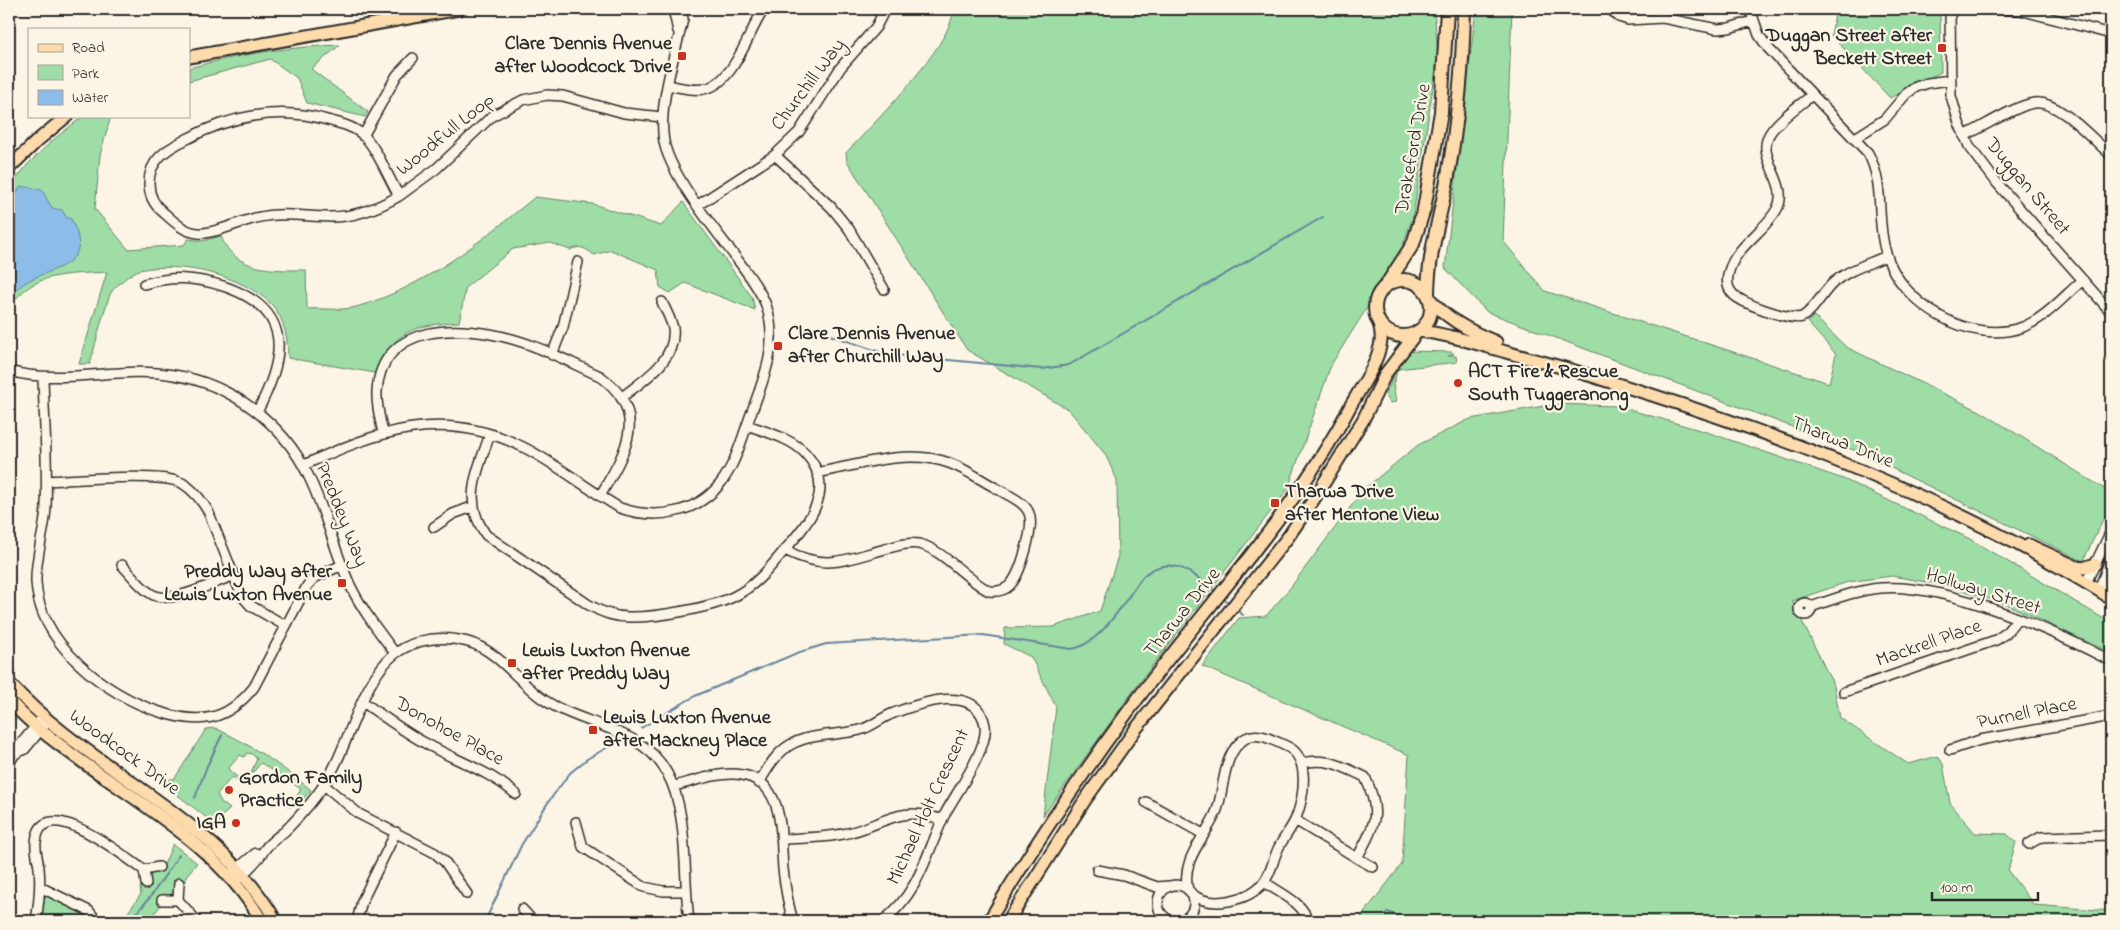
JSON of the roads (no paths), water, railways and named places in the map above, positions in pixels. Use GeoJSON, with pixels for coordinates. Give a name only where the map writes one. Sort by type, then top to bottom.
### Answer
{"type":"FeatureCollection","features":[{"type":"Feature","properties":{"kind":"highway","name":"Drakeford Drive"},"geometry":{"type":"LineString","coordinates":[[1385,287],[1403,262],[1417,236],[1430,180],[1444,87],[1447,9]]}},
{"type":"Feature","properties":{"kind":"highway","name":"Drakeford Drive"},"geometry":{"type":"LineString","coordinates":[[1429,296],[1431,252],[1450,166],[1461,83],[1464,9]]}},
{"type":"Feature","properties":{"kind":"highway"},"geometry":{"type":"LineString","coordinates":[[1400,280],[1409,280],[1416,283],[1429,296],[1430,317],[1418,332],[1399,335],[1390,332],[1378,319],[1376,301],[1385,287],[1400,280]]}},
{"type":"Feature","properties":{"kind":"main road"},"geometry":{"type":"LineString","coordinates":[[190,57],[408,13],[458,9]]}},
{"type":"Feature","properties":{"kind":"main road"},"geometry":{"type":"LineString","coordinates":[[11,166],[65,118]]}},
{"type":"Feature","properties":{"kind":"main road","name":"Tharwa Drive"},"geometry":{"type":"LineString","coordinates":[[1429,296],[1444,312],[1475,334],[1542,361]]}},
{"type":"Feature","properties":{"kind":"main road","name":"Tharwa Drive"},"geometry":{"type":"LineString","coordinates":[[989,921],[1083,773],[1129,711],[1287,511],[1339,428],[1378,352],[1382,330],[1378,319]]}},
{"type":"Feature","properties":{"kind":"main road","name":"Tharwa Drive"},"geometry":{"type":"LineString","coordinates":[[1008,921],[1042,865],[1107,768],[1314,500],[1363,420],[1389,367],[1418,332],[1445,334],[1542,361],[1761,431],[1898,486],[2010,542],[2111,598]]}},
{"type":"Feature","properties":{"kind":"main road"},"geometry":{"type":"LineString","coordinates":[[2010,542],[2035,547],[2077,567],[2083,568],[2095,564]]}},
{"type":"Feature","properties":{"kind":"main road","name":"Woodcock Drive"},"geometry":{"type":"LineString","coordinates":[[9,683],[42,723]]}},
{"type":"Feature","properties":{"kind":"main road","name":"Woodcock Drive"},"geometry":{"type":"LineString","coordinates":[[9,700],[42,723],[236,875],[276,921]]}},
{"type":"Feature","properties":{"kind":"main road","name":"Woodcock Drive"},"geometry":{"type":"LineString","coordinates":[[236,875],[262,921]]}},
{"type":"Feature","properties":{"kind":"street"},"geometry":{"type":"LineString","coordinates":[[674,9],[679,37]]}},
{"type":"Feature","properties":{"kind":"street"},"geometry":{"type":"LineString","coordinates":[[304,465],[350,444],[383,433],[410,427],[437,426],[490,434],[523,447],[620,508],[641,514],[656,515],[684,509],[699,502],[720,484],[733,460],[747,425],[769,362],[772,343],[770,321],[760,291],[678,176],[670,161],[665,144],[662,117],[683,19],[682,9]]}},
{"type":"Feature","properties":{"kind":"street"},"geometry":{"type":"LineString","coordinates":[[668,85],[701,90],[720,82],[731,70],[764,9]]}},
{"type":"Feature","properties":{"kind":"street","name":"Churchill Way"},"geometry":{"type":"LineString","coordinates":[[698,205],[775,155],[806,123],[841,67],[876,27],[885,9]]}},
{"type":"Feature","properties":{"kind":"street"},"geometry":{"type":"LineString","coordinates":[[1610,9],[1619,18],[1628,20],[1662,18],[1718,29],[1753,21]]}},
{"type":"Feature","properties":{"kind":"street"},"geometry":{"type":"LineString","coordinates":[[1750,9],[1753,21],[1768,48],[1868,153],[1877,173],[1880,187],[1881,233],[1886,256],[1904,286],[1930,309],[1976,330],[1990,332],[2011,331],[2025,326],[2038,318],[2083,280]]}},
{"type":"Feature","properties":{"kind":"street","name":"Duggan Street"},"geometry":{"type":"LineString","coordinates":[[1950,9],[1950,80],[1954,110],[1964,136],[1982,166],[2111,312]]}},
{"type":"Feature","properties":{"kind":"street"},"geometry":{"type":"LineString","coordinates":[[2000,9],[2020,10],[2111,34]]}},
{"type":"Feature","properties":{"kind":"street"},"geometry":{"type":"LineString","coordinates":[[363,136],[397,75],[413,58]]}},
{"type":"Feature","properties":{"kind":"street"},"geometry":{"type":"LineString","coordinates":[[1854,138],[1885,120],[1902,99],[1916,87],[1950,80]]}},
{"type":"Feature","properties":{"kind":"street","name":"Woodfull Loop"},"geometry":{"type":"LineString","coordinates":[[399,196],[363,136],[340,123],[305,115],[269,114],[233,120],[197,133],[163,153],[151,169],[149,189],[159,209],[181,226],[199,234],[247,219],[270,215],[350,215],[377,207],[399,196],[436,169],[492,116],[523,100],[547,95],[562,96],[624,113],[662,117]]}},
{"type":"Feature","properties":{"kind":"street"},"geometry":{"type":"LineString","coordinates":[[1812,95],[1770,134],[1766,150],[1780,188],[1780,202],[1774,214],[1736,257],[1727,281],[1730,291],[1738,299],[1786,317],[1796,318],[1808,313],[1822,294],[1840,278],[1886,256]]}},
{"type":"Feature","properties":{"kind":"street"},"geometry":{"type":"LineString","coordinates":[[1964,136],[2029,104],[2043,102],[2056,107],[2111,156]]}},
{"type":"Feature","properties":{"kind":"street"},"geometry":{"type":"LineString","coordinates":[[775,155],[831,207],[848,229],[884,289]]}},
{"type":"Feature","properties":{"kind":"street"},"geometry":{"type":"LineString","coordinates":[[552,355],[563,327],[578,262]]}},
{"type":"Feature","properties":{"kind":"street"},"geometry":{"type":"LineString","coordinates":[[144,284],[166,278],[196,280],[241,292],[262,306],[275,328],[278,356],[272,384],[258,412]]}},
{"type":"Feature","properties":{"kind":"street"},"geometry":{"type":"LineString","coordinates":[[621,398],[657,369],[669,350],[672,327],[662,302]]}},
{"type":"Feature","properties":{"kind":"street"},"geometry":{"type":"LineString","coordinates":[[383,433],[377,403],[380,376],[392,353],[412,337],[429,332],[478,332],[513,339],[600,376],[609,383],[621,398],[628,413],[628,443],[621,460],[600,496]]}},
{"type":"Feature","properties":{"kind":"street","name":"Preddey Way"},"geometry":{"type":"LineString","coordinates":[[9,372],[43,378],[139,372],[174,375],[218,388],[258,412],[277,429],[304,465],[318,496],[342,565],[362,608],[395,653]]}},
{"type":"Feature","properties":{"kind":"street"},"geometry":{"type":"LineString","coordinates":[[43,378],[47,481],[45,519],[36,580],[40,609],[50,628],[84,668],[126,698],[161,712],[191,719],[212,718],[222,714],[245,698],[254,687],[310,582],[323,573],[342,565]]}},
{"type":"Feature","properties":{"kind":"street"},"geometry":{"type":"LineString","coordinates":[[490,434],[473,487],[472,507],[479,525],[490,539],[589,605],[614,616],[642,616],[720,602],[734,596],[755,583],[785,550],[816,510],[820,489],[817,473],[805,453],[796,446],[747,425]]}},
{"type":"Feature","properties":{"kind":"street"},"geometry":{"type":"LineString","coordinates":[[785,550],[807,560],[827,563],[901,545],[917,544],[932,550],[989,591],[996,592],[1006,589],[1016,577],[1032,524],[1029,512],[1022,503],[965,470],[934,458],[909,456],[817,473]]}},
{"type":"Feature","properties":{"kind":"street"},"geometry":{"type":"LineString","coordinates":[[47,481],[156,478],[181,482],[201,499],[208,511],[232,576],[242,596],[251,606],[286,626]]}},
{"type":"Feature","properties":{"kind":"street"},"geometry":{"type":"LineString","coordinates":[[434,527],[453,514],[472,507]]}},
{"type":"Feature","properties":{"kind":"street"},"geometry":{"type":"LineString","coordinates":[[2086,583],[2111,531]]}},
{"type":"Feature","properties":{"kind":"street"},"geometry":{"type":"LineString","coordinates":[[2099,590],[2111,557]]}},
{"type":"Feature","properties":{"kind":"street"},"geometry":{"type":"LineString","coordinates":[[122,565],[150,594],[164,598],[178,596],[232,576]]}},
{"type":"Feature","properties":{"kind":"street","name":"Hollway Street"},"geometry":{"type":"LineString","coordinates":[[1811,607],[1860,591],[1901,588],[1954,598],[2017,619],[2111,661]]}},
{"type":"Feature","properties":{"kind":"street","name":"Mackrell Place"},"geometry":{"type":"LineString","coordinates":[[1844,692],[1996,640],[2006,633],[2017,619]]}},
{"type":"Feature","properties":{"kind":"street"},"geometry":{"type":"LineString","coordinates":[[236,875],[264,853],[265,849],[300,815],[324,785],[346,745],[376,674],[395,653],[417,642],[440,638],[455,638],[477,645],[490,653],[552,705],[631,738],[644,746],[662,764],[674,786],[680,813],[689,921]]}},
{"type":"Feature","properties":{"kind":"street","name":"Michael Holt Crescent"},"geometry":{"type":"LineString","coordinates":[[759,783],[779,754],[801,740],[863,729],[892,714],[909,708],[952,698],[960,699],[975,707],[981,715],[985,735],[942,820],[920,877],[902,903],[883,921]]}},
{"type":"Feature","properties":{"kind":"street","name":"Donohoe Place"},"geometry":{"type":"LineString","coordinates":[[363,702],[426,744],[498,778],[516,794]]}},
{"type":"Feature","properties":{"kind":"street","name":"Purnell Place"},"geometry":{"type":"LineString","coordinates":[[1950,750],[1980,740],[2111,716]]}},
{"type":"Feature","properties":{"kind":"street"},"geometry":{"type":"LineString","coordinates":[[9,764],[17,753],[25,749],[42,723]]}},
{"type":"Feature","properties":{"kind":"street"},"geometry":{"type":"LineString","coordinates":[[1096,870],[1124,874],[1148,884],[1172,886],[1190,892],[1199,900],[1210,902],[1229,901],[1257,888],[1264,882],[1278,848],[1295,820],[1302,797],[1301,763],[1292,748],[1258,735],[1245,739],[1228,762],[1216,811],[1203,834],[1187,871],[1172,886],[1163,891],[1158,899]]}},
{"type":"Feature","properties":{"kind":"street"},"geometry":{"type":"LineString","coordinates":[[1301,763],[1323,759],[1332,761],[1365,777],[1375,798],[1374,827],[1357,858]]}},
{"type":"Feature","properties":{"kind":"street"},"geometry":{"type":"LineString","coordinates":[[674,786],[731,774],[759,783],[771,794],[778,810],[786,889],[794,921]]}},
{"type":"Feature","properties":{"kind":"street"},"geometry":{"type":"LineString","coordinates":[[324,785],[359,814],[435,853],[445,862],[466,894]]}},
{"type":"Feature","properties":{"kind":"street"},"geometry":{"type":"LineString","coordinates":[[1146,802],[1203,834]]}},
{"type":"Feature","properties":{"kind":"street"},"geometry":{"type":"LineString","coordinates":[[782,839],[843,834],[888,817],[904,814],[920,814],[942,820]]}},
{"type":"Feature","properties":{"kind":"street"},"geometry":{"type":"LineString","coordinates":[[1295,820],[1373,867]]}},
{"type":"Feature","properties":{"kind":"street"},"geometry":{"type":"LineString","coordinates":[[36,921],[40,888],[36,841],[41,828],[52,822],[66,822],[76,826],[144,870],[159,868]]}},
{"type":"Feature","properties":{"kind":"street"},"geometry":{"type":"LineString","coordinates":[[576,822],[583,847],[644,887],[663,891],[686,891]]}},
{"type":"Feature","properties":{"kind":"street"},"geometry":{"type":"LineString","coordinates":[[357,921],[362,901],[396,832]]}},
{"type":"Feature","properties":{"kind":"street"},"geometry":{"type":"LineString","coordinates":[[2029,844],[2041,837],[2111,835]]}},
{"type":"Feature","properties":{"kind":"street"},"geometry":{"type":"LineString","coordinates":[[144,870],[146,884]]}},
{"type":"Feature","properties":{"kind":"street"},"geometry":{"type":"LineString","coordinates":[[1187,871],[1190,892],[1194,902],[1192,911]]}},
{"type":"Feature","properties":{"kind":"street"},"geometry":{"type":"LineString","coordinates":[[1264,882],[1300,907],[1306,914],[1307,921]]}},
{"type":"Feature","properties":{"kind":"street"},"geometry":{"type":"LineString","coordinates":[[179,883],[178,900],[197,921]]}},
{"type":"Feature","properties":{"kind":"street"},"geometry":{"type":"LineString","coordinates":[[1148,884],[1155,891],[1159,909],[1165,919],[1181,921],[1192,911],[1210,902]]}},
{"type":"Feature","properties":{"kind":"street"},"geometry":{"type":"LineString","coordinates":[[40,888],[89,911],[97,921]]}},
{"type":"Feature","properties":{"kind":"street"},"geometry":{"type":"LineString","coordinates":[[162,900],[178,900]]}},
{"type":"Feature","properties":{"kind":"street"},"geometry":{"type":"LineString","coordinates":[[522,909],[533,921]]}},
{"type":"Feature","properties":{"kind":"street"},"geometry":{"type":"LineString","coordinates":[[9,919],[15,921]]}},
{"type":"Feature","properties":{"kind":"water"},"geometry":{"type":"Polygon","coordinates":[[[21,186],[42,190],[52,208],[62,210],[66,217],[71,219],[78,238],[77,252],[69,261],[58,268],[30,280],[17,289],[9,301],[9,205],[21,186]]]}},
{"type":"Feature","properties":{"kind":"waterway"},"geometry":{"type":"LineString","coordinates":[[797,324],[886,354],[1042,369],[1069,365],[1323,217]]}},
{"type":"Feature","properties":{"kind":"waterway"},"geometry":{"type":"LineString","coordinates":[[641,728],[695,696],[797,653],[826,644],[983,635],[1071,649],[1082,646],[1102,631],[1143,576],[1153,569],[1163,566],[1181,568],[1216,592]]}},
{"type":"Feature","properties":{"kind":"waterway"},"geometry":{"type":"LineString","coordinates":[[1222,597],[1230,604]]}},
{"type":"Feature","properties":{"kind":"waterway"},"geometry":{"type":"LineString","coordinates":[[1237,610],[1243,615]]}},
{"type":"Feature","properties":{"kind":"waterway"},"geometry":{"type":"LineString","coordinates":[[195,798],[207,766],[222,735]]}},
{"type":"Feature","properties":{"kind":"waterway"},"geometry":{"type":"LineString","coordinates":[[485,921],[522,844],[549,801],[570,773],[587,759],[610,746]]}},
{"type":"Feature","properties":{"kind":"waterway"},"geometry":{"type":"LineString","coordinates":[[130,921],[151,896],[179,855]]}},
{"type":"Feature","properties":{"kind":"waterway"},"geometry":{"type":"LineString","coordinates":[[1387,912],[1414,921]]}},
{"type":"Feature","properties":{"kind":"place","name":"Duggan Street after Beckett Street"},"geometry":{"type":"Point","coordinates":[1942,48]}},
{"type":"Feature","properties":{"kind":"place","name":"Clare Dennis Avenue after Woodcock Drive"},"geometry":{"type":"Point","coordinates":[682,56]}},
{"type":"Feature","properties":{"kind":"place","name":"Clare Dennis Avenue after Churchill Way"},"geometry":{"type":"Point","coordinates":[778,346]}},
{"type":"Feature","properties":{"kind":"place","name":"ACT Fire & Rescue South Tuggeranong"},"geometry":{"type":"Point","coordinates":[1458,383]}},
{"type":"Feature","properties":{"kind":"place","name":"Tharwa Drive after Mentone View"},"geometry":{"type":"Point","coordinates":[1275,503]}},
{"type":"Feature","properties":{"kind":"place","name":"Preddy Way after Lewis Luxton Avenue"},"geometry":{"type":"Point","coordinates":[342,583]}},
{"type":"Feature","properties":{"kind":"place","name":"Lewis Luxton Avenue after Preddy Way"},"geometry":{"type":"Point","coordinates":[512,663]}},
{"type":"Feature","properties":{"kind":"place","name":"Lewis Luxton Avenue after Mackney Place"},"geometry":{"type":"Point","coordinates":[593,730]}},
{"type":"Feature","properties":{"kind":"place","name":"Gordon Family Practice"},"geometry":{"type":"Point","coordinates":[229,790]}},
{"type":"Feature","properties":{"kind":"place","name":"IGA"},"geometry":{"type":"Point","coordinates":[236,823]}}]}
